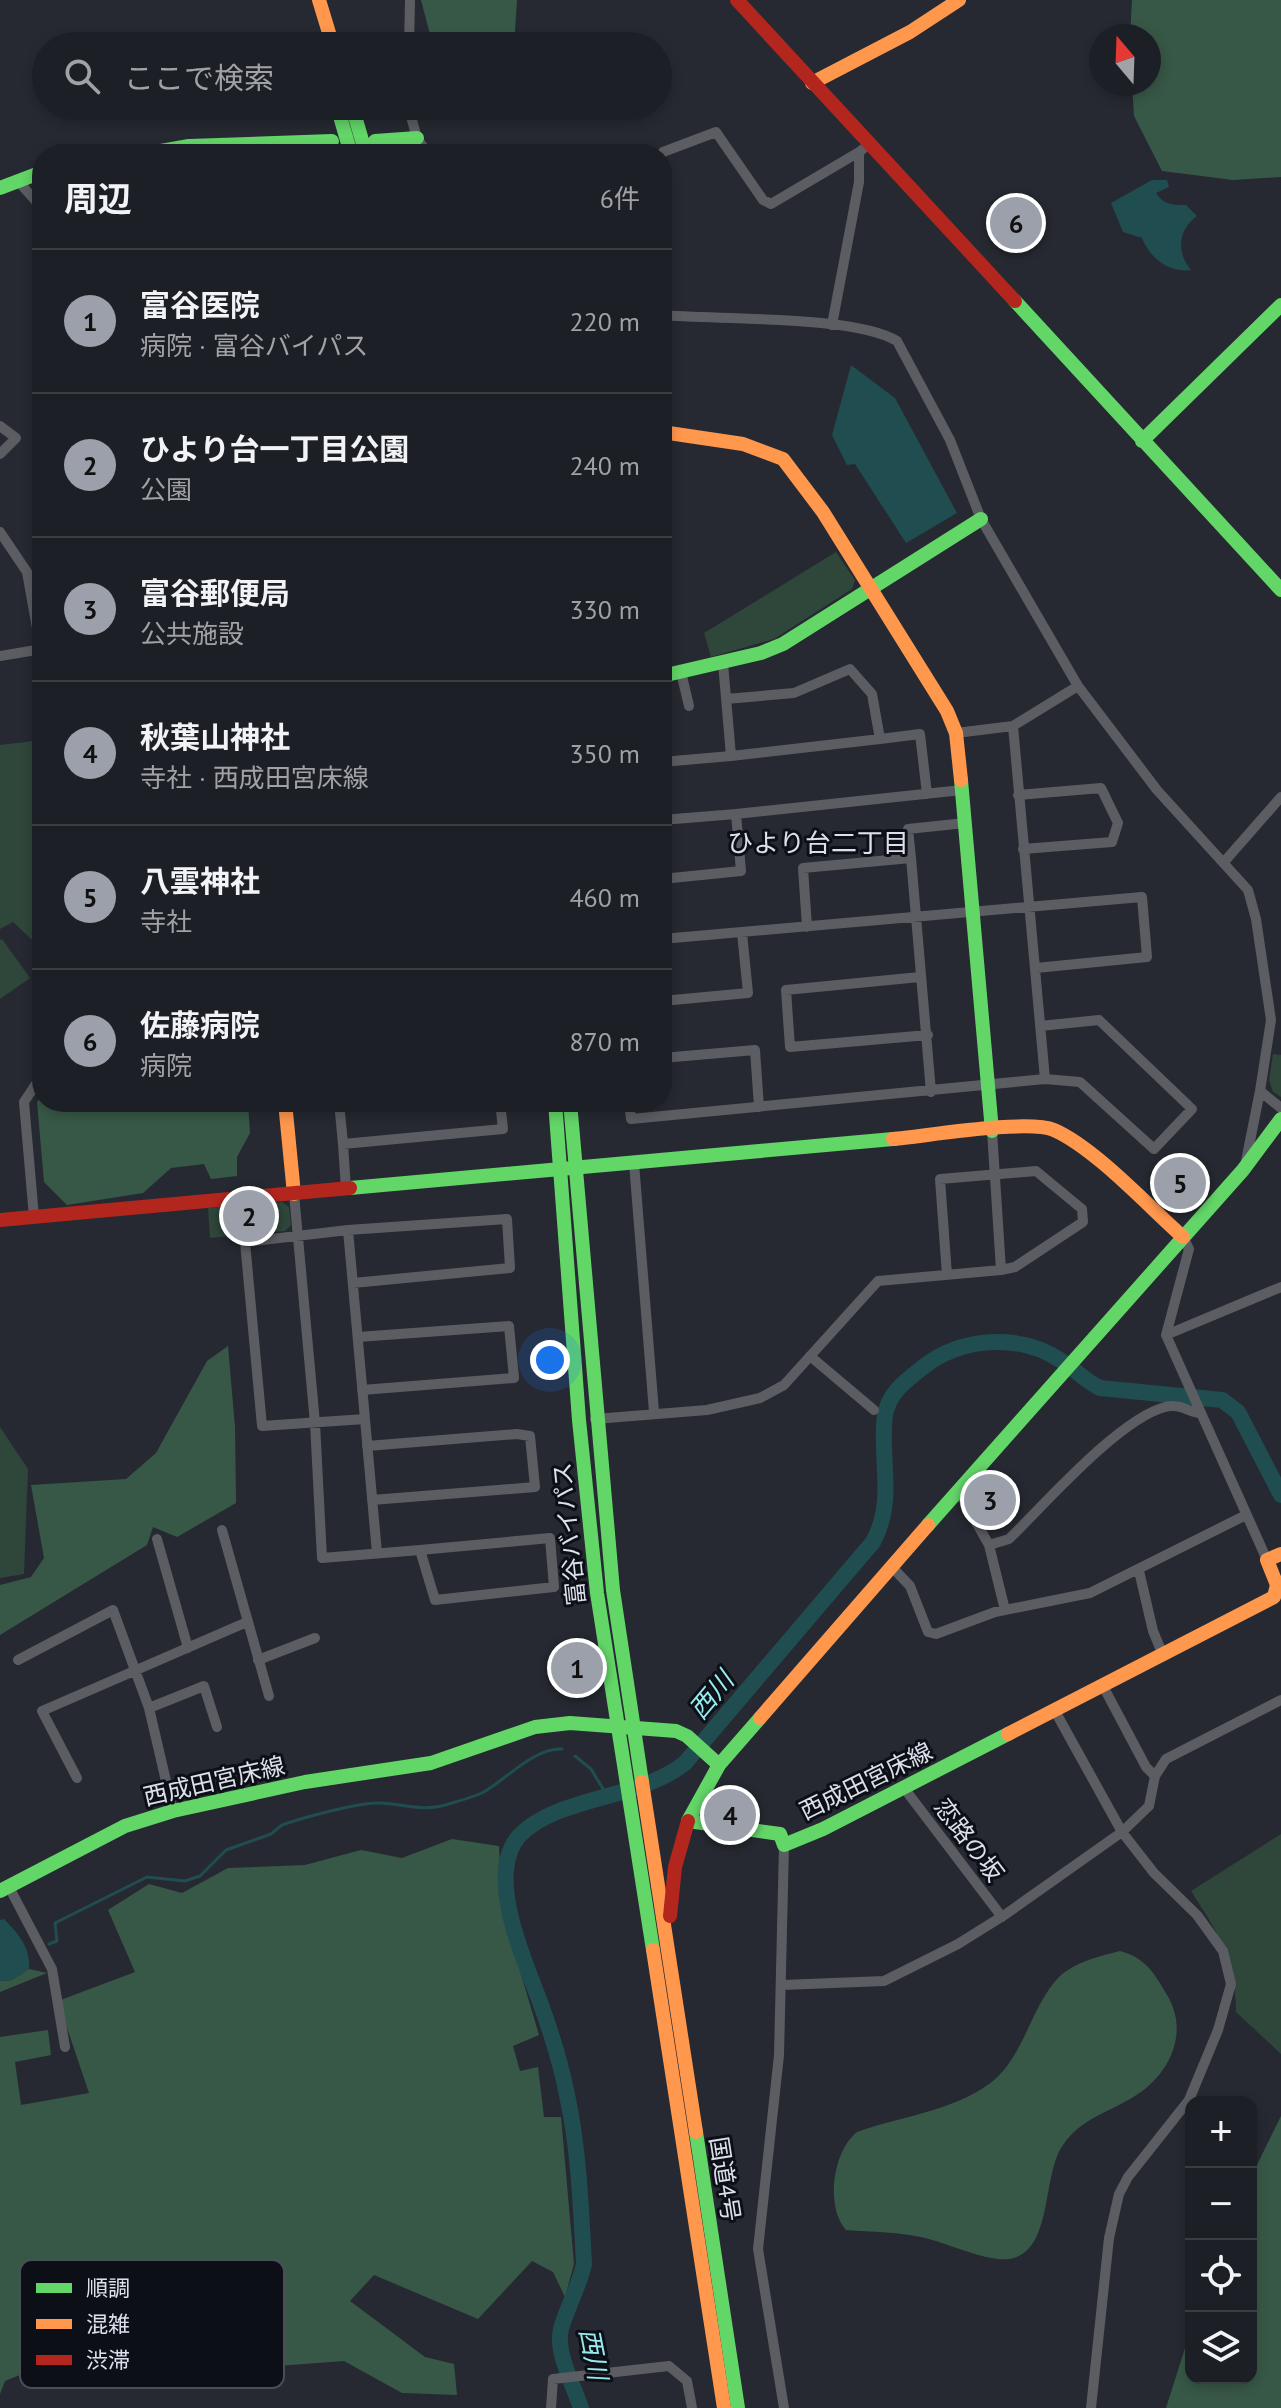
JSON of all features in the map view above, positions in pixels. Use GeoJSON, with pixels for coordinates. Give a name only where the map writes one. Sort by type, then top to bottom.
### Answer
{"type":"FeatureCollection","features":[{"type":"Feature","properties":{"kind":"main road"},"geometry":{"type":"LineString","coordinates":[[307,0],[316,32]]}},
{"type":"Feature","properties":{"kind":"main road"},"geometry":{"type":"LineString","coordinates":[[319,0],[329,32]]}},
{"type":"Feature","properties":{"kind":"main road"},"geometry":{"type":"LineString","coordinates":[[737,0],[812,83],[864,148],[1281,590]]}},
{"type":"Feature","properties":{"kind":"main road"},"geometry":{"type":"LineString","coordinates":[[812,83],[910,32],[959,0]]}},
{"type":"Feature","properties":{"kind":"main road"},"geometry":{"type":"LineString","coordinates":[[341,120],[348,144]]}},
{"type":"Feature","properties":{"kind":"main road"},"geometry":{"type":"LineString","coordinates":[[356,120],[363,144]]}},
{"type":"Feature","properties":{"kind":"main road"},"geometry":{"type":"LineString","coordinates":[[375,141],[417,138]]}},
{"type":"Feature","properties":{"kind":"main road"},"geometry":{"type":"LineString","coordinates":[[288,144],[332,141]]}},
{"type":"Feature","properties":{"kind":"main road"},"geometry":{"type":"LineString","coordinates":[[0,188],[32,175]]}},
{"type":"Feature","properties":{"kind":"main road"},"geometry":{"type":"LineString","coordinates":[[1142,441],[1281,305]]}},
{"type":"Feature","properties":{"kind":"main road"},"geometry":{"type":"LineString","coordinates":[[672,433],[743,444],[783,459],[823,512],[932,682],[956,733],[992,1131]]}},
{"type":"Feature","properties":{"kind":"main road"},"geometry":{"type":"LineString","coordinates":[[672,674],[723,663],[783,644],[981,519]]}},
{"type":"Feature","properties":{"kind":"main road"},"geometry":{"type":"LineString","coordinates":[[286,1112],[294,1194]]}},
{"type":"Feature","properties":{"kind":"main road","name":"富谷バイパス"},"geometry":{"type":"LineString","coordinates":[[557,1112],[568,1169],[613,1590],[645,1795],[661,1958]]}},
{"type":"Feature","properties":{"kind":"main road","name":"富谷バイパス"},"geometry":{"type":"LineString","coordinates":[[570,1112],[568,1169],[590,1535],[617,1726],[661,1958]]}},
{"type":"Feature","properties":{"kind":"main road"},"geometry":{"type":"LineString","coordinates":[[661,1958],[673,1882],[688,1821],[715,1761],[1243,1170],[1281,1119]]}},
{"type":"Feature","properties":{"kind":"main road"},"geometry":{"type":"LineString","coordinates":[[0,1220],[1026,1127],[1062,1134],[1183,1237]]}},
{"type":"Feature","properties":{"kind":"main road","name":"西成田宮床線"},"geometry":{"type":"LineString","coordinates":[[688,1821],[780,1834],[784,1845],[904,1788],[1274,1597],[1277,1585],[1274,1557]]}},
{"type":"Feature","properties":{"kind":"main road","name":"西成田宮床線"},"geometry":{"type":"LineString","coordinates":[[5,1889],[125,1826],[173,1811],[305,1782],[431,1763],[535,1727],[570,1723],[663,1729],[687,1736],[715,1761]]}},
{"type":"Feature","properties":{"kind":"main road","name":"国道4号"},"geometry":{"type":"LineString","coordinates":[[661,1958],[724,2408]]}},
{"type":"Feature","properties":{"kind":"main road","name":"国道4号"},"geometry":{"type":"LineString","coordinates":[[661,1958],[738,2408]]}},
{"type":"Feature","properties":{"kind":"street"},"geometry":{"type":"LineString","coordinates":[[409,32],[410,0]]}},
{"type":"Feature","properties":{"kind":"street"},"geometry":{"type":"LineString","coordinates":[[412,120],[421,144]]}},
{"type":"Feature","properties":{"kind":"street"},"geometry":{"type":"LineString","coordinates":[[672,149],[716,132],[763,200],[771,204],[864,148]]}},
{"type":"Feature","properties":{"kind":"street"},"geometry":{"type":"LineString","coordinates":[[832,325],[864,148]]}},
{"type":"Feature","properties":{"kind":"street"},"geometry":{"type":"LineString","coordinates":[[17,180],[32,197]]}},
{"type":"Feature","properties":{"kind":"street"},"geometry":{"type":"LineString","coordinates":[[672,316],[832,325],[884,333],[897,341],[912,363],[950,440],[981,519],[1078,686],[1157,790],[1248,890],[1256,919],[1271,1020],[1255,1130],[1243,1170]]}},
{"type":"Feature","properties":{"kind":"street"},"geometry":{"type":"LineString","coordinates":[[0,426],[16,438],[0,454]]}},
{"type":"Feature","properties":{"kind":"street"},"geometry":{"type":"LineString","coordinates":[[0,532],[27,572],[32,601]]}},
{"type":"Feature","properties":{"kind":"street"},"geometry":{"type":"LineString","coordinates":[[0,656],[32,653]]}},
{"type":"Feature","properties":{"kind":"street"},"geometry":{"type":"LineString","coordinates":[[723,663],[731,756]]}},
{"type":"Feature","properties":{"kind":"street"},"geometry":{"type":"LineString","coordinates":[[726,699],[794,693],[850,669],[872,694],[880,739]]}},
{"type":"Feature","properties":{"kind":"street"},"geometry":{"type":"LineString","coordinates":[[681,672],[689,706]]}},
{"type":"Feature","properties":{"kind":"street"},"geometry":{"type":"LineString","coordinates":[[956,733],[1013,726],[1078,686]]}},
{"type":"Feature","properties":{"kind":"street"},"geometry":{"type":"LineString","coordinates":[[1013,726],[1045,1079]]}},
{"type":"Feature","properties":{"kind":"street"},"geometry":{"type":"LineString","coordinates":[[672,761],[920,734],[927,794]]}},
{"type":"Feature","properties":{"kind":"street"},"geometry":{"type":"LineString","coordinates":[[1018,795],[1101,788],[1118,823],[1112,842],[1023,849]]}},
{"type":"Feature","properties":{"kind":"street"},"geometry":{"type":"LineString","coordinates":[[672,819],[962,790]]}},
{"type":"Feature","properties":{"kind":"street"},"geometry":{"type":"LineString","coordinates":[[1224,862],[1281,797]]}},
{"type":"Feature","properties":{"kind":"street"},"geometry":{"type":"LineString","coordinates":[[672,878],[741,871],[736,814]]}},
{"type":"Feature","properties":{"kind":"street"},"geometry":{"type":"LineString","coordinates":[[931,1092],[908,829],[965,823]]}},
{"type":"Feature","properties":{"kind":"street"},"geometry":{"type":"LineString","coordinates":[[807,927],[803,868],[911,858]]}},
{"type":"Feature","properties":{"kind":"street"},"geometry":{"type":"LineString","coordinates":[[672,938],[1142,897],[1147,957],[1036,968]]}},
{"type":"Feature","properties":{"kind":"street"},"geometry":{"type":"LineString","coordinates":[[672,1000],[748,993],[742,933]]}},
{"type":"Feature","properties":{"kind":"street"},"geometry":{"type":"LineString","coordinates":[[920,977],[786,990],[790,1047],[928,1035]]}},
{"type":"Feature","properties":{"kind":"street"},"geometry":{"type":"LineString","coordinates":[[630,1112],[631,1119],[1045,1079],[1080,1082],[1154,1149],[1192,1109],[1099,1020],[1040,1026]]}},
{"type":"Feature","properties":{"kind":"street"},"geometry":{"type":"LineString","coordinates":[[672,1057],[755,1050],[759,1107]]}},
{"type":"Feature","properties":{"kind":"street"},"geometry":{"type":"LineString","coordinates":[[32,1090],[24,1102],[34,1217]]}},
{"type":"Feature","properties":{"kind":"street"},"geometry":{"type":"LineString","coordinates":[[1260,1091],[1281,1108]]}},
{"type":"Feature","properties":{"kind":"street"},"geometry":{"type":"LineString","coordinates":[[340,1112],[346,1189]]}},
{"type":"Feature","properties":{"kind":"street"},"geometry":{"type":"LineString","coordinates":[[343,1144],[503,1129],[501,1112]]}},
{"type":"Feature","properties":{"kind":"street"},"geometry":{"type":"LineString","coordinates":[[992,1131],[1001,1270]]}},
{"type":"Feature","properties":{"kind":"street"},"geometry":{"type":"LineString","coordinates":[[634,1163],[654,1412]]}},
{"type":"Feature","properties":{"kind":"street"},"geometry":{"type":"LineString","coordinates":[[595,1419],[739,1406],[784,1385],[878,1281],[947,1275],[1001,1270],[1015,1267],[1083,1222],[1082,1209],[1036,1171],[940,1179],[947,1275]]}},
{"type":"Feature","properties":{"kind":"street"},"geometry":{"type":"LineString","coordinates":[[294,1194],[315,1423],[322,1558],[550,1538],[554,1587],[435,1600],[420,1550]]}},
{"type":"Feature","properties":{"kind":"street"},"geometry":{"type":"LineString","coordinates":[[353,1283],[510,1268],[507,1219],[348,1230],[245,1242],[262,1426],[365,1419]]}},
{"type":"Feature","properties":{"kind":"street"},"geometry":{"type":"LineString","coordinates":[[348,1230],[377,1553]]}},
{"type":"Feature","properties":{"kind":"street"},"geometry":{"type":"LineString","coordinates":[[1183,1237],[1189,1249],[1166,1335],[1246,1515],[1274,1557]]}},
{"type":"Feature","properties":{"kind":"street"},"geometry":{"type":"LineString","coordinates":[[1166,1335],[1281,1287]]}},
{"type":"Feature","properties":{"kind":"street"},"geometry":{"type":"LineString","coordinates":[[358,1337],[509,1326],[514,1378],[362,1390]]}},
{"type":"Feature","properties":{"kind":"street"},"geometry":{"type":"LineString","coordinates":[[810,1356],[874,1410]]}},
{"type":"Feature","properties":{"kind":"street"},"geometry":{"type":"LineString","coordinates":[[989,1545],[1009,1539],[1115,1437],[1150,1413],[1167,1406],[1198,1410]]}},
{"type":"Feature","properties":{"kind":"street"},"geometry":{"type":"LineString","coordinates":[[367,1446],[517,1434],[530,1436],[533,1461],[535,1487],[372,1500]]}},
{"type":"Feature","properties":{"kind":"street"},"geometry":{"type":"LineString","coordinates":[[958,1490],[989,1545],[1005,1610]]}},
{"type":"Feature","properties":{"kind":"street"},"geometry":{"type":"LineString","coordinates":[[891,1566],[910,1586],[928,1632],[936,1634],[1005,1610],[1090,1593],[1246,1515]]}},
{"type":"Feature","properties":{"kind":"street"},"geometry":{"type":"LineString","coordinates":[[222,1530],[269,1696]]}},
{"type":"Feature","properties":{"kind":"street"},"geometry":{"type":"LineString","coordinates":[[157,1539],[188,1648]]}},
{"type":"Feature","properties":{"kind":"street"},"geometry":{"type":"LineString","coordinates":[[1139,1571],[1150,1621],[1163,1655]]}},
{"type":"Feature","properties":{"kind":"street"},"geometry":{"type":"LineString","coordinates":[[18,1660],[113,1610],[149,1708],[173,1811]]}},
{"type":"Feature","properties":{"kind":"street"},"geometry":{"type":"LineString","coordinates":[[77,1778],[42,1711],[247,1622]]}},
{"type":"Feature","properties":{"kind":"street"},"geometry":{"type":"LineString","coordinates":[[258,1660],[315,1638]]}},
{"type":"Feature","properties":{"kind":"street"},"geometry":{"type":"LineString","coordinates":[[149,1708],[204,1686],[217,1727]]}},
{"type":"Feature","properties":{"kind":"street"},"geometry":{"type":"LineString","coordinates":[[1103,1686],[1146,1767],[1155,1776]]}},
{"type":"Feature","properties":{"kind":"street"},"geometry":{"type":"LineString","coordinates":[[782,1985],[884,1981],[1002,1917],[1122,1832],[1149,1806],[1155,1776],[1166,1759],[1281,1700]]}},
{"type":"Feature","properties":{"kind":"street"},"geometry":{"type":"LineString","coordinates":[[1055,1711],[1122,1832],[1154,1873],[1179,1895],[1223,1951],[1231,1984],[1218,2030],[1189,2100],[1128,2177],[1119,2194],[1109,2238],[1091,2408]]}},
{"type":"Feature","properties":{"kind":"street","name":"恋路の坂"},"geometry":{"type":"LineString","coordinates":[[904,1788],[1002,1917]]}},
{"type":"Feature","properties":{"kind":"street"},"geometry":{"type":"LineString","coordinates":[[784,1845],[776,2100],[758,2249],[784,2408]]}},
{"type":"Feature","properties":{"kind":"street"},"geometry":{"type":"LineString","coordinates":[[5,1889],[52,1969],[65,2047]]}},
{"type":"Feature","properties":{"kind":"street"},"geometry":{"type":"LineString","coordinates":[[551,2408],[553,2379],[669,2366],[687,2381],[692,2408]]}},
{"type":"Feature","properties":{"kind":"shaded area"},"geometry":{"type":"Polygon","coordinates":[[[421,0],[517,0],[515,32],[429,32],[421,0]]]}},
{"type":"Feature","properties":{"kind":"shaded area"},"geometry":{"type":"Polygon","coordinates":[[[1132,0],[1281,0],[1281,177],[1233,180],[1162,171],[1134,116],[1133,96],[1161,96],[1161,24],[1131,24],[1132,0]]]}},
{"type":"Feature","properties":{"kind":"shaded area"},"geometry":{"type":"Polygon","coordinates":[[[1152,180],[1167,180],[1169,187],[1156,193],[1162,200],[1169,204],[1186,205],[1197,216],[1186,228],[1181,242],[1183,256],[1191,270],[1175,269],[1161,263],[1142,238],[1123,232],[1111,203],[1152,180]]]}},
{"type":"Feature","properties":{"kind":"shaded area"},"geometry":{"type":"Polygon","coordinates":[[[851,365],[895,398],[957,513],[906,543],[855,464],[847,465],[832,435],[851,365]]]}},
{"type":"Feature","properties":{"kind":"shaded area"},"geometry":{"type":"Polygon","coordinates":[[[836,552],[855,580],[852,589],[774,639],[711,657],[704,633],[836,552]]]}},
{"type":"Feature","properties":{"kind":"shaded area"},"geometry":{"type":"Polygon","coordinates":[[[32,741],[32,940],[13,922],[0,929],[0,745],[32,741]]]}},
{"type":"Feature","properties":{"kind":"shaded area"},"geometry":{"type":"Polygon","coordinates":[[[0,940],[30,978],[0,999],[0,940]]]}},
{"type":"Feature","properties":{"kind":"shaded area"},"geometry":{"type":"Polygon","coordinates":[[[1273,1054],[1281,1055],[1281,1097],[1273,1092],[1269,1080],[1273,1054]]]}},
{"type":"Feature","properties":{"kind":"shaded area"},"geometry":{"type":"Polygon","coordinates":[[[38,1112],[249,1112],[250,1133],[237,1157],[237,1176],[211,1179],[204,1164],[171,1168],[143,1193],[67,1205],[44,1182],[38,1112]]]}},
{"type":"Feature","properties":{"kind":"shaded area"},"geometry":{"type":"Polygon","coordinates":[[[282,1202],[289,1207],[291,1225],[285,1231],[210,1238],[208,1208],[282,1202]]]}},
{"type":"Feature","properties":{"kind":"shaded area"},"geometry":{"type":"Polygon","coordinates":[[[228,1346],[235,1427],[236,1503],[177,1537],[153,1527],[147,1545],[0,1635],[0,1585],[31,1577],[44,1558],[31,1485],[126,1479],[156,1453],[207,1361],[228,1346]]]}},
{"type":"Feature","properties":{"kind":"shaded area"},"geometry":{"type":"Polygon","coordinates":[[[0,1427],[28,1469],[24,1574],[0,1578],[0,1427]]]}},
{"type":"Feature","properties":{"kind":"shaded area"},"geometry":{"type":"Polygon","coordinates":[[[1281,1834],[1281,2054],[1236,2012],[1233,1977],[1224,1948],[1191,1891],[1281,1834]]]}},
{"type":"Feature","properties":{"kind":"shaded area"},"geometry":{"type":"Polygon","coordinates":[[[452,1839],[499,1846],[502,1910],[539,2035],[513,2046],[520,2071],[538,2067],[544,2117],[561,2117],[574,2264],[565,2297],[553,2272],[532,2261],[478,2319],[374,2275],[350,2301],[425,2357],[454,2364],[457,2395],[402,2393],[344,2361],[284,2366],[284,2260],[20,2260],[20,2375],[5,2381],[0,2394],[0,2037],[48,2030],[51,2055],[15,2062],[21,2105],[89,2093],[58,2001],[135,1972],[108,1910],[149,1884],[182,1893],[228,1868],[305,1865],[361,1850],[402,1858],[452,1839]]]}},
{"type":"Feature","properties":{"kind":"shaded area"},"geometry":{"type":"Polygon","coordinates":[[[4,1919],[26,1948],[29,1969],[12,1980],[0,1981],[0,1920],[4,1919]]]}},
{"type":"Feature","properties":{"kind":"shaded area"},"geometry":{"type":"Polygon","coordinates":[[[1120,1951],[1143,1962],[1167,1995],[1176,2023],[1173,2050],[1150,2085],[1088,2121],[1063,2145],[1056,2158],[1041,2225],[1026,2251],[1014,2258],[994,2259],[915,2236],[846,2230],[835,2207],[835,2179],[842,2152],[857,2132],[942,2107],[989,2084],[1011,2061],[1049,1989],[1059,1977],[1096,1957],[1120,1951]]]}},
{"type":"Feature","properties":{"kind":"shaded area"},"geometry":{"type":"Polygon","coordinates":[[[29,1969],[47,1973],[0,1992],[0,1981],[12,1980],[29,1969]]]}},
{"type":"Feature","properties":{"kind":"shaded area"},"geometry":{"type":"Polygon","coordinates":[[[1281,2116],[1281,2408],[1166,2408],[1185,2348],[1185,2384],[1257,2384],[1257,2165],[1281,2116]]]}},
{"type":"Feature","properties":{"kind":"waterway","name":"西川"},"geometry":{"type":"LineString","coordinates":[[581,2408],[563,2358],[560,2338],[584,2264],[577,2158],[559,2060],[511,1918],[506,1872],[510,1852],[520,1835],[555,1812],[645,1784],[685,1763],[873,1542],[884,1511],[887,1407],[894,1393],[910,1378],[954,1350],[990,1342],[1008,1342],[1044,1351],[1100,1388],[1222,1400],[1238,1412],[1281,1495]]}},
{"type":"Feature","properties":{"kind":"waterway"},"geometry":{"type":"LineString","coordinates":[[49,1944],[57,1941],[55,1923],[147,1877],[185,1881],[200,1876],[226,1850],[271,1834],[282,1825],[370,1803],[423,1808],[441,1806],[482,1793],[530,1759],[562,1749]]}},
{"type":"Feature","properties":{"kind":"waterway"},"geometry":{"type":"LineString","coordinates":[[575,1756],[591,1769],[608,1797]]}},
{"type":"Feature","properties":{"kind":"traffic: fast"},"geometry":{"type":"LineString","coordinates":[[341,120],[348,144]]}},
{"type":"Feature","properties":{"kind":"traffic: fast"},"geometry":{"type":"LineString","coordinates":[[356,120],[363,144]]}},
{"type":"Feature","properties":{"kind":"traffic: fast"},"geometry":{"type":"LineString","coordinates":[[375,141],[417,138]]}},
{"type":"Feature","properties":{"kind":"traffic: fast"},"geometry":{"type":"LineString","coordinates":[[246,144],[332,141]]}},
{"type":"Feature","properties":{"kind":"traffic: fast"},"geometry":{"type":"LineString","coordinates":[[0,188],[32,176]]}},
{"type":"Feature","properties":{"kind":"traffic: fast"},"geometry":{"type":"LineString","coordinates":[[1015,301],[1281,590]]}},
{"type":"Feature","properties":{"kind":"traffic: fast"},"geometry":{"type":"LineString","coordinates":[[1142,441],[1281,305]]}},
{"type":"Feature","properties":{"kind":"traffic: fast"},"geometry":{"type":"LineString","coordinates":[[672,674],[761,653],[783,644],[981,519]]}},
{"type":"Feature","properties":{"kind":"traffic: fast"},"geometry":{"type":"LineString","coordinates":[[961,780],[992,1131]]}},
{"type":"Feature","properties":{"kind":"traffic: fast"},"geometry":{"type":"LineString","coordinates":[[556,1112],[579,1420],[597,1593],[653,1950]]}},
{"type":"Feature","properties":{"kind":"traffic: fast"},"geometry":{"type":"LineString","coordinates":[[571,1112],[613,1590],[642,1782]]}},
{"type":"Feature","properties":{"kind":"traffic: fast"},"geometry":{"type":"LineString","coordinates":[[928,1525],[1243,1170],[1281,1119]]}},
{"type":"Feature","properties":{"kind":"traffic: fast"},"geometry":{"type":"LineString","coordinates":[[350,1188],[893,1139]]}},
{"type":"Feature","properties":{"kind":"traffic: fast"},"geometry":{"type":"LineString","coordinates":[[760,1718],[719,1765],[688,1821],[780,1834],[784,1845],[823,1829],[1008,1734]]}},
{"type":"Feature","properties":{"kind":"traffic: fast"},"geometry":{"type":"LineString","coordinates":[[0,1891],[125,1826],[173,1811],[305,1782],[431,1763],[535,1727],[570,1723],[676,1731],[687,1736],[719,1765]]}},
{"type":"Feature","properties":{"kind":"traffic: fast"},"geometry":{"type":"LineString","coordinates":[[696,2132],[738,2408]]}},
{"type":"Feature","properties":{"kind":"traffic: slow"},"geometry":{"type":"LineString","coordinates":[[319,0],[329,32]]}},
{"type":"Feature","properties":{"kind":"traffic: slow"},"geometry":{"type":"LineString","coordinates":[[812,83],[910,32],[959,0]]}},
{"type":"Feature","properties":{"kind":"traffic: slow"},"geometry":{"type":"LineString","coordinates":[[672,433],[743,444],[783,459],[823,512],[947,711],[956,733],[961,780]]}},
{"type":"Feature","properties":{"kind":"traffic: slow"},"geometry":{"type":"LineString","coordinates":[[286,1112],[294,1194]]}},
{"type":"Feature","properties":{"kind":"traffic: slow"},"geometry":{"type":"LineString","coordinates":[[893,1139],[1000,1127],[1054,1130],[1104,1164],[1183,1237]]}},
{"type":"Feature","properties":{"kind":"traffic: slow"},"geometry":{"type":"LineString","coordinates":[[760,1718],[928,1525]]}},
{"type":"Feature","properties":{"kind":"traffic: slow"},"geometry":{"type":"LineString","coordinates":[[1008,1734],[1274,1597],[1277,1585],[1267,1560],[1281,1554]]}},
{"type":"Feature","properties":{"kind":"traffic: slow"},"geometry":{"type":"LineString","coordinates":[[642,1782],[696,2132]]}},
{"type":"Feature","properties":{"kind":"traffic: slow"},"geometry":{"type":"LineString","coordinates":[[653,1950],[724,2408]]}},
{"type":"Feature","properties":{"kind":"traffic: jam"},"geometry":{"type":"LineString","coordinates":[[737,0],[1015,301]]}},
{"type":"Feature","properties":{"kind":"traffic: jam"},"geometry":{"type":"LineString","coordinates":[[0,1220],[350,1188]]}},
{"type":"Feature","properties":{"kind":"traffic: jam"},"geometry":{"type":"LineString","coordinates":[[670,1916],[675,1867],[688,1821]]}},
{"type":"Feature","properties":{"kind":"place","name":"佐藤病院"},"geometry":{"type":"Point","coordinates":[1016,223]}},
{"type":"Feature","properties":{"kind":"place","name":"八雲神社"},"geometry":{"type":"Point","coordinates":[1180,1183]}},
{"type":"Feature","properties":{"kind":"place","name":"ひより台一丁目公園"},"geometry":{"type":"Point","coordinates":[249,1216]}},
{"type":"Feature","properties":{"kind":"place","name":"富谷郵便局"},"geometry":{"type":"Point","coordinates":[990,1500]}},
{"type":"Feature","properties":{"kind":"place","name":"富谷医院"},"geometry":{"type":"Point","coordinates":[577,1668]}},
{"type":"Feature","properties":{"kind":"place","name":"秋葉山神社"},"geometry":{"type":"Point","coordinates":[730,1815]}},
{"type":"Feature","properties":{"kind":"district","name":"ひより台二丁目"},"geometry":{"type":"Point","coordinates":[818,842]}}]}
